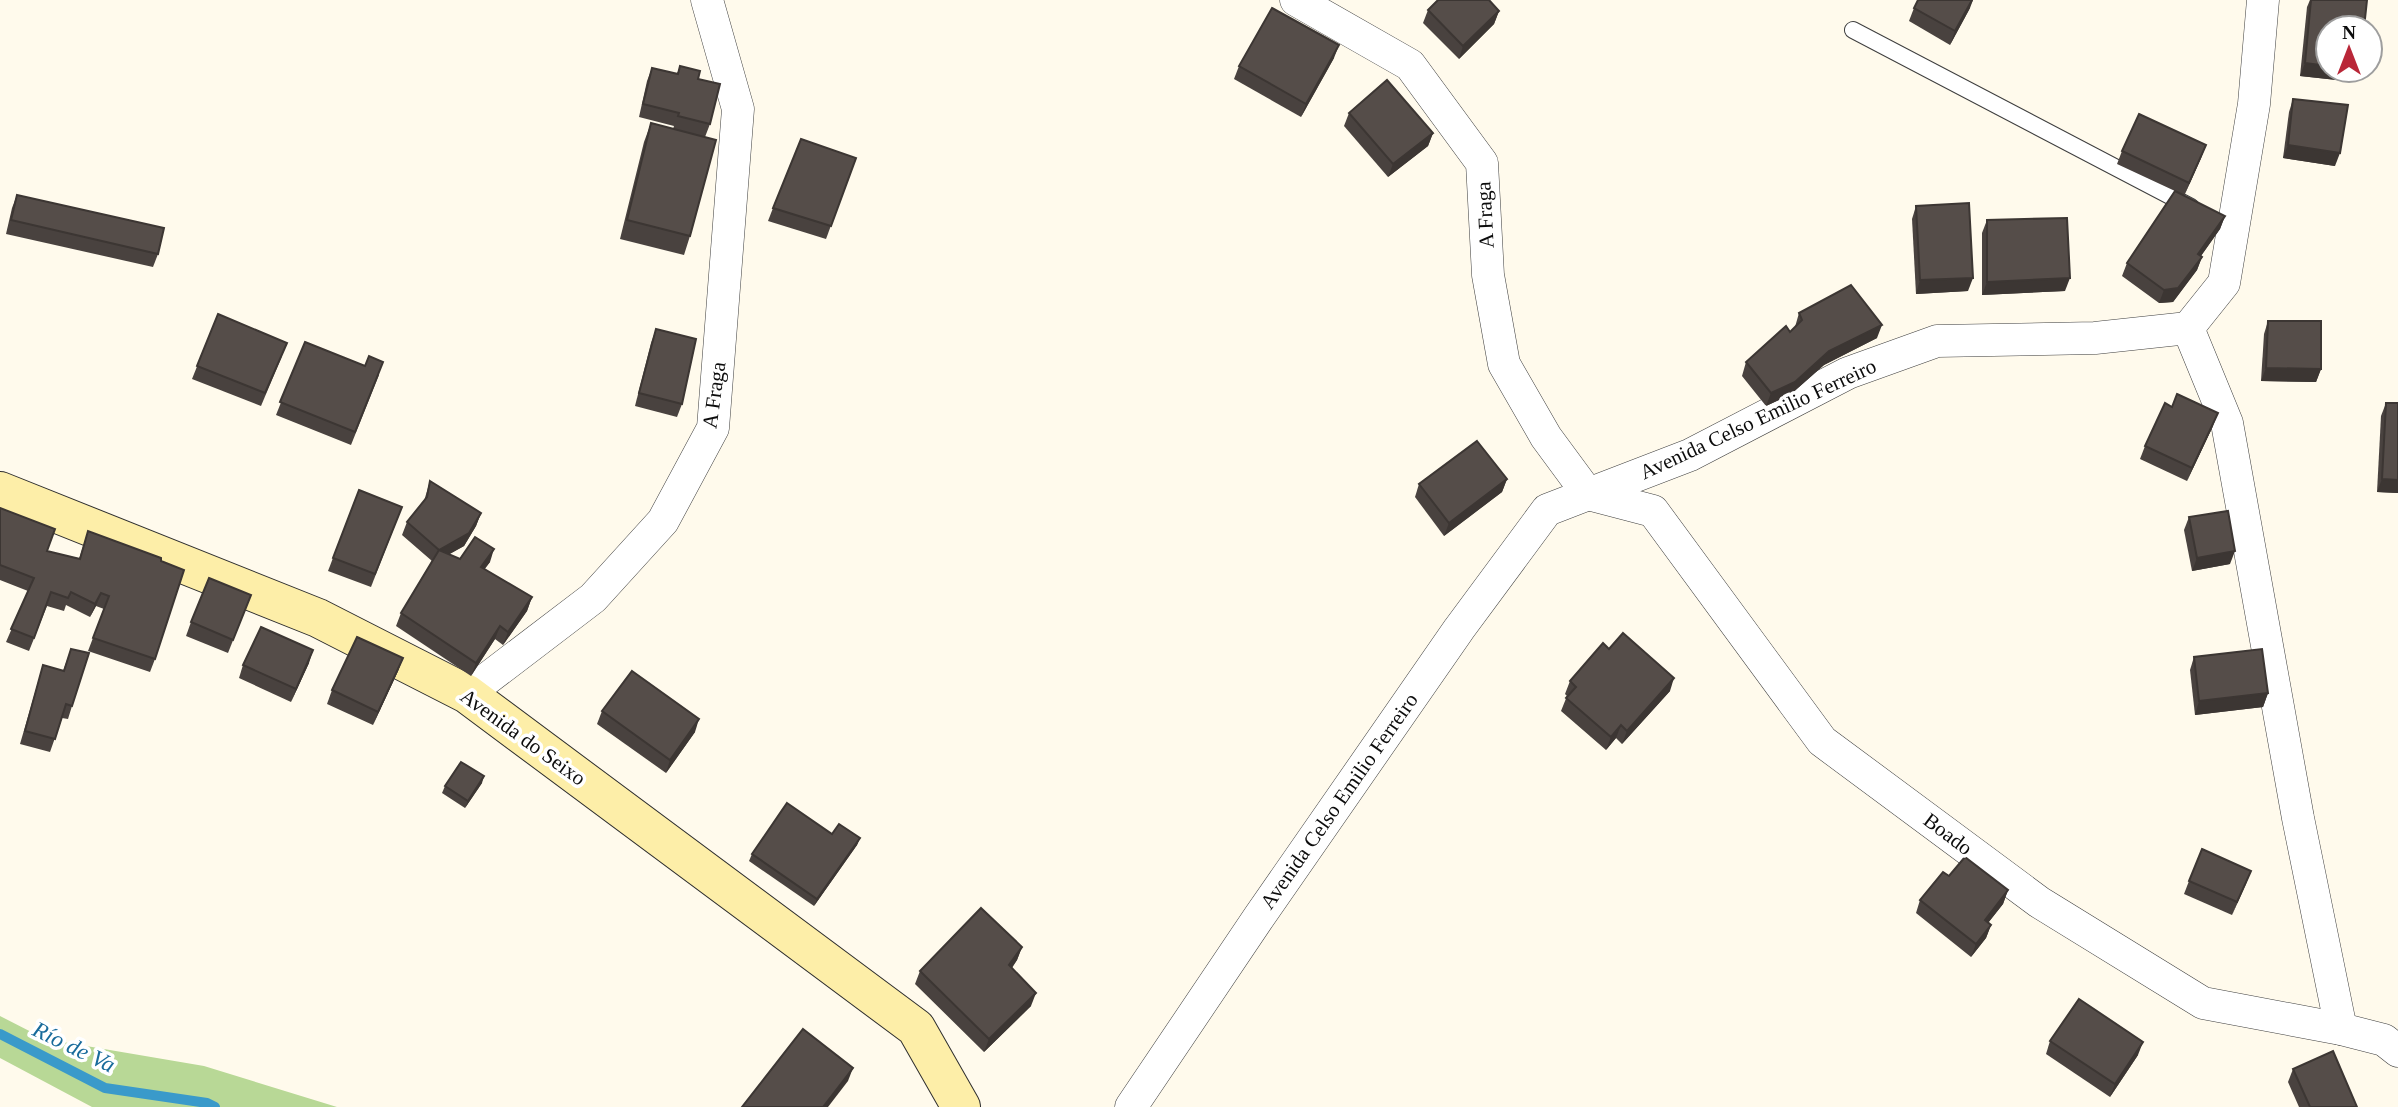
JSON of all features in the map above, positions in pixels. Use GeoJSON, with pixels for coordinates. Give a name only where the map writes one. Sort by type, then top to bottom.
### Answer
{"type":"FeatureCollection","features":[{"type":"Feature","properties":{"kind":"street","name":"A Fraga"},"geometry":{"type":"LineString","coordinates":[[467,694],[593,598],[663,521],[713,428],[738,109],[707,0]]}},
{"type":"Feature","properties":{"kind":"street","name":"A Fraga"},"geometry":{"type":"LineString","coordinates":[[1296,0],[1410,65],[1482,163],[1488,275],[1504,364],[1546,437],[1588,494]]}},
{"type":"Feature","properties":{"kind":"street"},"geometry":{"type":"LineString","coordinates":[[2263,0],[2254,104],[2221,222],[2224,283],[2188,328],[2227,423],[2298,818],[2341,1029]]}},
{"type":"Feature","properties":{"kind":"street","name":"Avenida Celso Emilio Ferreiro"},"geometry":{"type":"LineString","coordinates":[[1131,1107],[1443,652],[1547,510],[1690,455],[1848,373],[1937,341],[2095,338],[2188,328]]}},
{"type":"Feature","properties":{"kind":"street","name":"Avenida do Seixo"},"geometry":{"type":"LineString","coordinates":[[0,491],[318,618],[467,694],[916,1028],[961,1107]]}},
{"type":"Feature","properties":{"kind":"street","name":"Boado"},"geometry":{"type":"LineString","coordinates":[[1588,494],[1653,511],[1822,741],[2039,902],[2203,1003],[2341,1029],[2384,1040],[2398,1051]]}},
{"type":"Feature","properties":{"kind":"lane"},"geometry":{"type":"LineString","coordinates":[[1853,30],[2221,222]]}},
{"type":"Feature","properties":{"kind":"green space"},"geometry":{"type":"Polygon","coordinates":[[[0,1016],[45,1039],[204,1066],[337,1107],[92,1107],[0,1058],[0,1016]]]}},
{"type":"Feature","properties":{"kind":"building"},"geometry":{"type":"Polygon","coordinates":[[[1438,0],[1489,0],[1499,11],[1463,46],[1428,10],[1438,0]]]}},
{"type":"Feature","properties":{"kind":"building"},"geometry":{"type":"Polygon","coordinates":[[[1918,0],[1972,0],[1955,31],[1914,8],[1918,0]]]}},
{"type":"Feature","properties":{"kind":"building"},"geometry":{"type":"Polygon","coordinates":[[[2311,0],[2367,0],[2366,14],[2314,14],[2314,64],[2305,63],[2311,0]]]}},
{"type":"Feature","properties":{"kind":"building"},"geometry":{"type":"Polygon","coordinates":[[[1272,8],[1339,45],[1306,104],[1239,66],[1272,8]]]}},
{"type":"Feature","properties":{"kind":"building"},"geometry":{"type":"Polygon","coordinates":[[[680,66],[700,71],[698,79],[720,84],[710,124],[643,104],[652,68],[678,74],[680,66]]]}},
{"type":"Feature","properties":{"kind":"building"},"geometry":{"type":"Polygon","coordinates":[[[1387,80],[1433,133],[1393,164],[1349,113],[1387,80]]]}},
{"type":"Feature","properties":{"kind":"building"},"geometry":{"type":"Polygon","coordinates":[[[2293,99],[2348,105],[2340,153],[2288,145],[2293,99]]]}},
{"type":"Feature","properties":{"kind":"building"},"geometry":{"type":"Polygon","coordinates":[[[2139,114],[2206,145],[2189,183],[2122,151],[2139,114]]]}},
{"type":"Feature","properties":{"kind":"building"},"geometry":{"type":"Polygon","coordinates":[[[651,123],[716,140],[690,236],[627,220],[651,123]]]}},
{"type":"Feature","properties":{"kind":"building"},"geometry":{"type":"Polygon","coordinates":[[[801,139],[856,158],[831,226],[773,208],[801,139]]]}},
{"type":"Feature","properties":{"kind":"building"},"geometry":{"type":"Polygon","coordinates":[[[2175,191],[2225,216],[2198,254],[2202,257],[2178,288],[2164,290],[2127,263],[2175,191]]]}},
{"type":"Feature","properties":{"kind":"building"},"geometry":{"type":"Polygon","coordinates":[[[17,195],[164,228],[158,254],[11,220],[17,195]]]}},
{"type":"Feature","properties":{"kind":"building"},"geometry":{"type":"Polygon","coordinates":[[[1969,203],[1973,278],[1920,280],[1916,206],[1969,203]]]}},
{"type":"Feature","properties":{"kind":"building"},"geometry":{"type":"Polygon","coordinates":[[[2067,218],[2070,278],[1987,282],[1987,220],[2067,218]]]}},
{"type":"Feature","properties":{"kind":"building"},"geometry":{"type":"Polygon","coordinates":[[[1851,285],[1882,325],[1829,351],[1795,382],[1771,393],[1746,362],[1786,326],[1790,332],[1802,320],[1799,313],[1851,285]]]}},
{"type":"Feature","properties":{"kind":"building"},"geometry":{"type":"Polygon","coordinates":[[[218,314],[287,343],[265,393],[197,366],[218,314]]]}},
{"type":"Feature","properties":{"kind":"building"},"geometry":{"type":"Polygon","coordinates":[[[2268,321],[2321,321],[2321,369],[2266,368],[2268,321]]]}},
{"type":"Feature","properties":{"kind":"building"},"geometry":{"type":"Polygon","coordinates":[[[656,329],[696,339],[682,404],[639,393],[656,329]]]}},
{"type":"Feature","properties":{"kind":"building"},"geometry":{"type":"Polygon","coordinates":[[[305,342],[365,366],[369,356],[383,362],[355,432],[280,402],[305,342]]]}},
{"type":"Feature","properties":{"kind":"building"},"geometry":{"type":"Polygon","coordinates":[[[2177,394],[2218,413],[2192,468],[2145,446],[2165,403],[2172,407],[2177,394]]]}},
{"type":"Feature","properties":{"kind":"building"},"geometry":{"type":"Polygon","coordinates":[[[2386,403],[2398,403],[2398,480],[2382,479],[2386,403]]]}},
{"type":"Feature","properties":{"kind":"building"},"geometry":{"type":"Polygon","coordinates":[[[1477,441],[1507,479],[1449,523],[1419,484],[1477,441]]]}},
{"type":"Feature","properties":{"kind":"building"},"geometry":{"type":"Polygon","coordinates":[[[430,481],[481,513],[469,533],[439,550],[407,522],[427,497],[430,481]]]}},
{"type":"Feature","properties":{"kind":"building"},"geometry":{"type":"Polygon","coordinates":[[[359,490],[402,507],[375,574],[333,558],[359,490]]]}},
{"type":"Feature","properties":{"kind":"building"},"geometry":{"type":"Polygon","coordinates":[[[0,508],[55,529],[47,551],[80,559],[88,531],[161,558],[161,561],[184,570],[155,659],[93,638],[109,596],[101,593],[95,604],[71,592],[68,598],[51,592],[34,638],[11,629],[34,578],[0,565],[0,508]]]}},
{"type":"Feature","properties":{"kind":"building"},"geometry":{"type":"Polygon","coordinates":[[[2228,511],[2235,551],[2197,558],[2189,517],[2228,511]]]}},
{"type":"Feature","properties":{"kind":"building"},"geometry":{"type":"Polygon","coordinates":[[[475,537],[494,549],[481,567],[532,597],[508,632],[500,626],[476,663],[401,613],[439,550],[460,559],[475,537]]]}},
{"type":"Feature","properties":{"kind":"building"},"geometry":{"type":"Polygon","coordinates":[[[209,578],[251,595],[233,640],[191,622],[209,578]]]}},
{"type":"Feature","properties":{"kind":"building"},"geometry":{"type":"Polygon","coordinates":[[[261,627],[313,650],[296,689],[243,665],[261,627]]]}},
{"type":"Feature","properties":{"kind":"building"},"geometry":{"type":"Polygon","coordinates":[[[1623,633],[1674,678],[1627,731],[1621,725],[1611,737],[1566,698],[1576,687],[1570,681],[1603,643],[1609,649],[1623,633]]]}},
{"type":"Feature","properties":{"kind":"building"},"geometry":{"type":"Polygon","coordinates":[[[357,637],[403,658],[378,712],[332,690],[357,637]]]}},
{"type":"Feature","properties":{"kind":"building"},"geometry":{"type":"Polygon","coordinates":[[[71,649],[89,653],[72,706],[66,704],[55,739],[25,731],[43,665],[64,671],[71,649]]]}},
{"type":"Feature","properties":{"kind":"building"},"geometry":{"type":"Polygon","coordinates":[[[2262,649],[2268,693],[2199,701],[2194,657],[2262,649]]]}},
{"type":"Feature","properties":{"kind":"building"},"geometry":{"type":"Polygon","coordinates":[[[632,671],[699,719],[670,760],[602,711],[632,671]]]}},
{"type":"Feature","properties":{"kind":"building"},"geometry":{"type":"Polygon","coordinates":[[[461,762],[484,776],[468,801],[445,786],[461,762]]]}},
{"type":"Feature","properties":{"kind":"building"},"geometry":{"type":"Polygon","coordinates":[[[787,803],[832,834],[839,824],[860,838],[817,899],[752,854],[787,803]]]}},
{"type":"Feature","properties":{"kind":"building"},"geometry":{"type":"Polygon","coordinates":[[[2202,849],[2251,871],[2237,902],[2189,881],[2202,849]]]}},
{"type":"Feature","properties":{"kind":"building"},"geometry":{"type":"Polygon","coordinates":[[[1965,857],[2008,890],[1985,920],[1991,925],[1976,944],[1920,900],[1943,872],[1949,876],[1965,857]]]}},
{"type":"Feature","properties":{"kind":"building"},"geometry":{"type":"Polygon","coordinates":[[[981,908],[1022,947],[1009,965],[1036,993],[989,1039],[920,971],[981,908]]]}},
{"type":"Feature","properties":{"kind":"building"},"geometry":{"type":"Polygon","coordinates":[[[2079,999],[2143,1042],[2115,1084],[2050,1041],[2079,999]]]}},
{"type":"Feature","properties":{"kind":"building"},"geometry":{"type":"Polygon","coordinates":[[[803,1029],[853,1068],[823,1107],[742,1107],[803,1029]]]}},
{"type":"Feature","properties":{"kind":"building"},"geometry":{"type":"Polygon","coordinates":[[[2333,1051],[2357,1107],[2310,1107],[2293,1069],[2333,1051]]]}},
{"type":"Feature","properties":{"kind":"waterway","name":"Río de Va"},"geometry":{"type":"LineString","coordinates":[[0,1034],[105,1088],[207,1103],[215,1107]]}}]}
